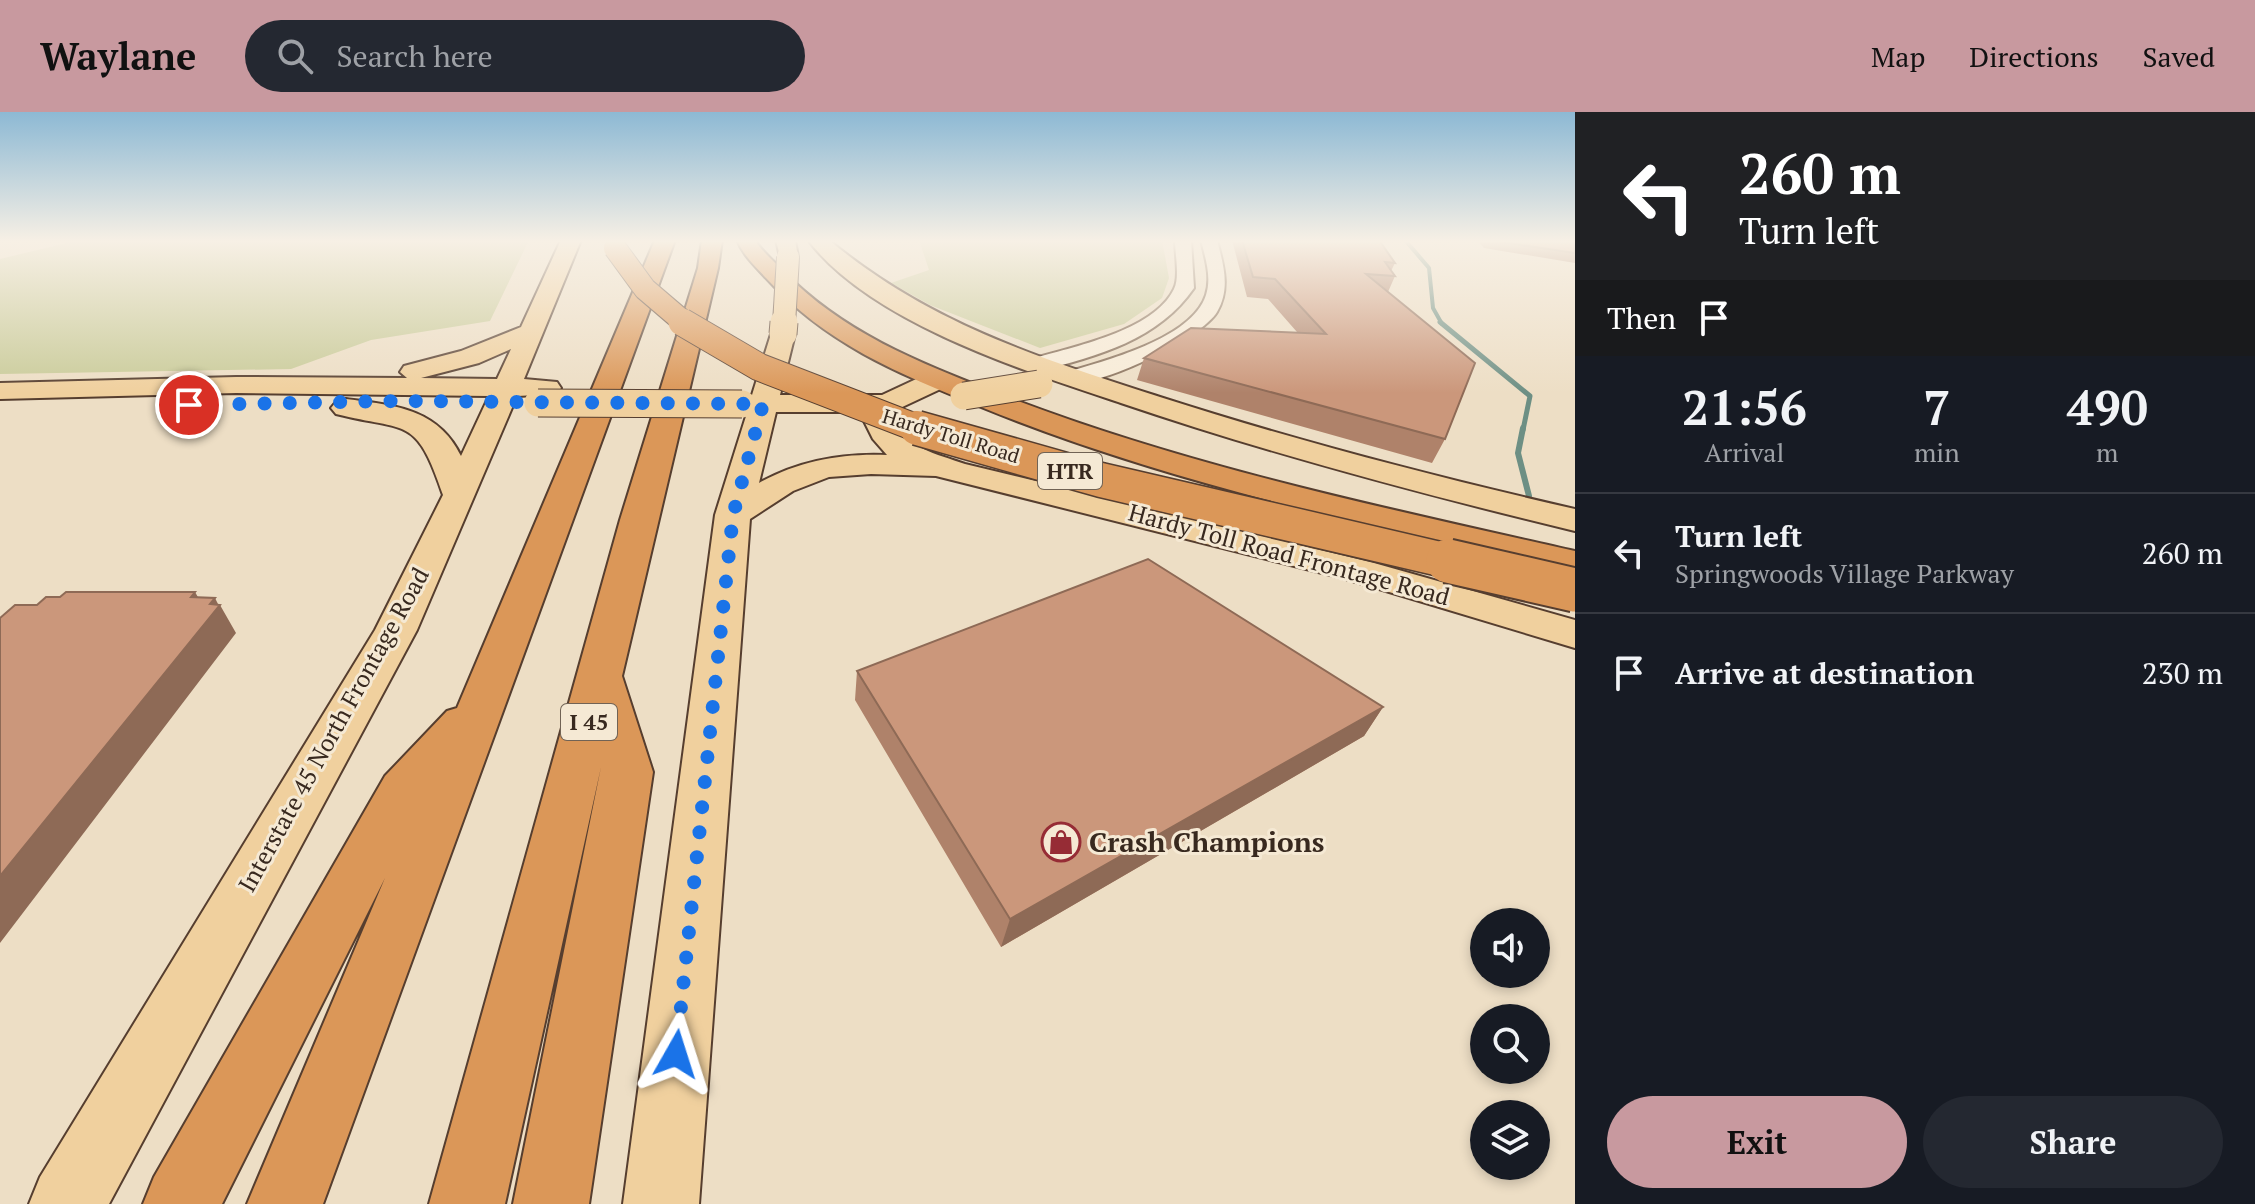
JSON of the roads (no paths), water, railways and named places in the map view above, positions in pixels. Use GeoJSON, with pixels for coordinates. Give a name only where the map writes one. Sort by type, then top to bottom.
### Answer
{"type":"FeatureCollection","features":[{"type":"Feature","properties":{"kind":"highway"},"geometry":{"type":"LineString","coordinates":[[285,1204],[645,291]]}},
{"type":"Feature","properties":{"kind":"highway","name":"Hardy Toll Road"},"geometry":{"type":"LineString","coordinates":[[647,291],[675,318],[759,367],[925,431],[1101,480],[1575,590]]}},
{"type":"Feature","properties":{"kind":"highway","name":"I 45"},"geometry":{"type":"LineString","coordinates":[[467,1204],[638,520],[702,291]]}},
{"type":"Feature","properties":{"kind":"highway","name":"Hardy Toll Road"},"geometry":{"type":"LineString","coordinates":[[792,291],[816,315],[888,357],[1073,433],[1225,480],[1575,562]]}},
{"type":"Feature","properties":{"kind":"highway"},"geometry":{"type":"LineString","coordinates":[[551,1204],[628,772],[600,677]]}},
{"type":"Feature","properties":{"kind":"highway"},"geometry":{"type":"LineString","coordinates":[[181,1204],[403,790],[482,704]]}},
{"type":"Feature","properties":{"kind":"main road","name":"Interstate 45 North Frontage Road"},"geometry":{"type":"LineString","coordinates":[[67,1204],[396,630],[460,495],[549,291]]}},
{"type":"Feature","properties":{"kind":"main road"},"geometry":{"type":"LineString","coordinates":[[661,1204],[733,515],[755,396],[783,334],[785,291]]}},
{"type":"Feature","properties":{"kind":"main road"},"geometry":{"type":"LineString","coordinates":[[881,291],[911,310],[1039,374]]}},
{"type":"Feature","properties":{"kind":"main road"},"geometry":{"type":"LineString","coordinates":[[0,391],[374,379],[429,370],[532,331]]}},
{"type":"Feature","properties":{"kind":"main road"},"geometry":{"type":"LineString","coordinates":[[755,396],[826,404],[866,416],[937,380],[1000,371],[1072,378],[1212,424],[1408,481],[1575,520]]}},
{"type":"Feature","properties":{"kind":"main road"},"geometry":{"type":"LineString","coordinates":[[0,414],[502,395],[755,396],[891,402],[1039,374]]}},
{"type":"Feature","properties":{"kind":"main road"},"geometry":{"type":"LineString","coordinates":[[236,385],[502,395]]}},
{"type":"Feature","properties":{"kind":"main road"},"geometry":{"type":"LineString","coordinates":[[296,402],[392,414],[426,426],[446,451],[460,495]]}},
{"type":"Feature","properties":{"kind":"main road"},"geometry":{"type":"LineString","coordinates":[[891,402],[880,433],[898,450],[954,471]]}},
{"type":"Feature","properties":{"kind":"main road"},"geometry":{"type":"LineString","coordinates":[[733,515],[772,486],[803,473],[839,465],[890,463],[954,471]]}},
{"type":"Feature","properties":{"kind":"main road","name":"Hardy Toll Road Frontage Road"},"geometry":{"type":"LineString","coordinates":[[954,471],[1360,571],[1575,634]]}},
{"type":"Feature","properties":{"kind":"street"},"geometry":{"type":"LineString","coordinates":[[1039,374],[1137,330],[1179,299],[1183,291]]}},
{"type":"Feature","properties":{"kind":"street"},"geometry":{"type":"LineString","coordinates":[[1072,378],[1180,335],[1212,305],[1216,291]]}},
{"type":"Feature","properties":{"kind":"street"},"geometry":{"type":"LineString","coordinates":[[1179,299],[1212,305]]}},
{"type":"Feature","properties":{"kind":"waterway"},"geometry":{"type":"LineString","coordinates":[[1431,291],[1433,308],[1442,323]]}},
{"type":"Feature","properties":{"kind":"waterway"},"geometry":{"type":"LineString","coordinates":[[1442,323],[1530,396],[1523,430]]}},
{"type":"Feature","properties":{"kind":"waterway"},"geometry":{"type":"LineString","coordinates":[[1523,428],[1518,453],[1529,496]]}},
{"type":"Feature","properties":{"kind":"place","name":"Crash Champions"},"geometry":{"type":"Point","coordinates":[1061,842]}}]}
